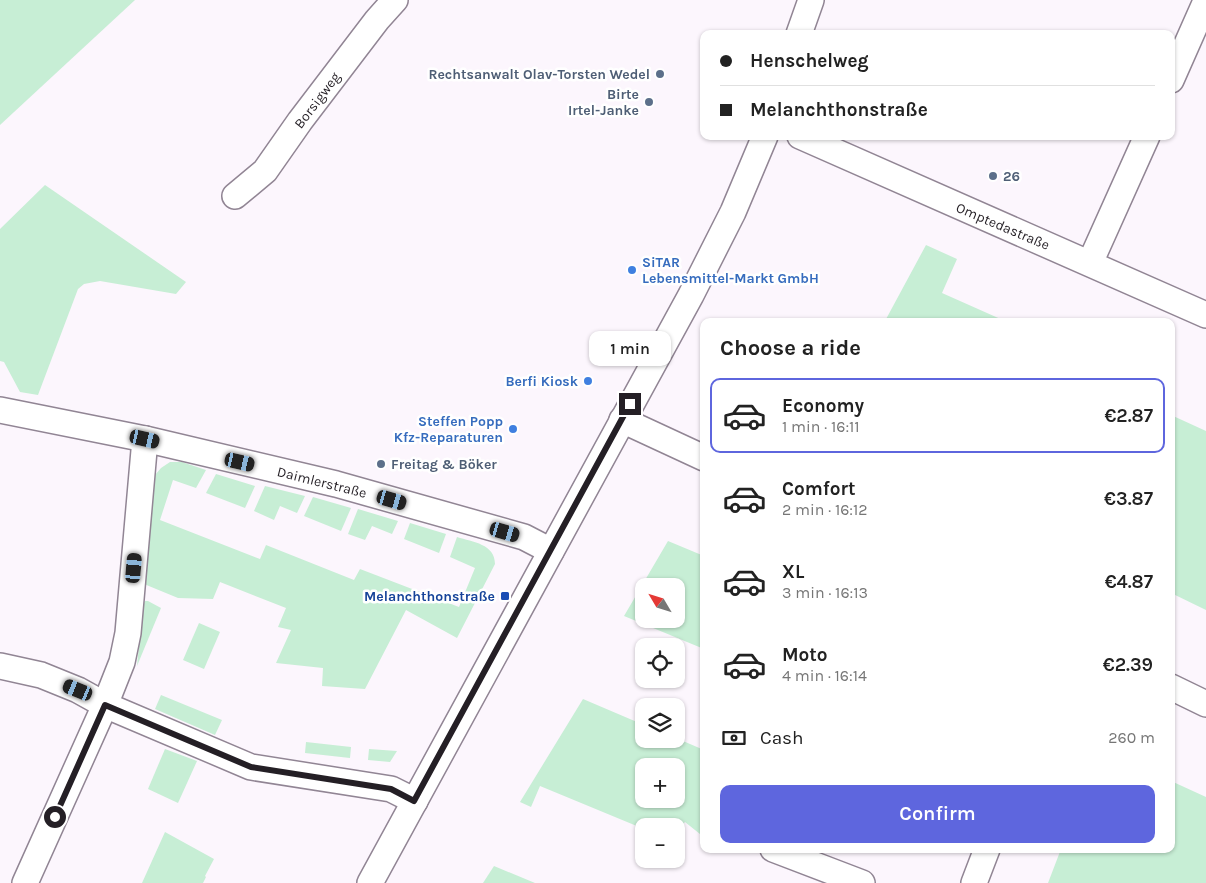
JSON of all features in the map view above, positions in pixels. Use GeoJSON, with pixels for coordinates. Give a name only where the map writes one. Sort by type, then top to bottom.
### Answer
{"type":"FeatureCollection","features":[{"type":"Feature","properties":{"kind":"street","name":"Borsigweg"},"geometry":{"type":"LineString","coordinates":[[234,196],[265,171],[312,105],[377,20],[395,0]]}},
{"type":"Feature","properties":{"kind":"street"},"geometry":{"type":"LineString","coordinates":[[800,30],[810,0]]}},
{"type":"Feature","properties":{"kind":"street"},"geometry":{"type":"LineString","coordinates":[[1175,71],[1206,1]]}},
{"type":"Feature","properties":{"kind":"street"},"geometry":{"type":"LineString","coordinates":[[370,883],[691,296],[733,212],[763,140]]}},
{"type":"Feature","properties":{"kind":"street","name":"Omptedastraße"},"geometry":{"type":"LineString","coordinates":[[809,140],[1206,315]]}},
{"type":"Feature","properties":{"kind":"street"},"geometry":{"type":"LineString","coordinates":[[1090,263],[1144,140]]}},
{"type":"Feature","properties":{"kind":"street","name":"Daimlerstraße"},"geometry":{"type":"LineString","coordinates":[[0,410],[145,439],[336,484],[524,537],[551,551]]}},
{"type":"Feature","properties":{"kind":"street"},"geometry":{"type":"LineString","coordinates":[[622,420],[700,456]]}},
{"type":"Feature","properties":{"kind":"street"},"geometry":{"type":"LineString","coordinates":[[25,883],[105,705],[122,662],[128,634],[145,439]]}},
{"type":"Feature","properties":{"kind":"street"},"geometry":{"type":"LineString","coordinates":[[0,666],[41,675],[78,690],[105,705],[251,767],[391,789],[414,801]]}},
{"type":"Feature","properties":{"kind":"street"},"geometry":{"type":"LineString","coordinates":[[1175,689],[1206,704]]}},
{"type":"Feature","properties":{"kind":"street"},"geometry":{"type":"LineString","coordinates":[[783,853],[862,883]]}},
{"type":"Feature","properties":{"kind":"street"},"geometry":{"type":"LineString","coordinates":[[974,883],[985,853]]}},
{"type":"Feature","properties":{"kind":"green space"},"geometry":{"type":"Polygon","coordinates":[[[0,0],[135,0],[0,125],[0,0]]]}},
{"type":"Feature","properties":{"kind":"green space"},"geometry":{"type":"Polygon","coordinates":[[[45,185],[186,282],[176,294],[100,281],[84,284],[78,289],[38,395],[20,392],[4,362],[0,361],[0,229],[45,185]]]}},
{"type":"Feature","properties":{"kind":"green space"},"geometry":{"type":"Polygon","coordinates":[[[926,245],[957,259],[942,293],[998,318],[887,318],[926,245]]]}},
{"type":"Feature","properties":{"kind":"green space"},"geometry":{"type":"Polygon","coordinates":[[[1175,417],[1206,431],[1206,610],[1175,595],[1175,417]]]}},
{"type":"Feature","properties":{"kind":"green space"},"geometry":{"type":"Polygon","coordinates":[[[170,462],[182,462],[206,470],[196,488],[173,480],[160,520],[260,559],[266,545],[354,580],[360,569],[459,607],[475,568],[450,557],[457,537],[476,542],[487,548],[494,557],[495,564],[457,638],[406,610],[365,689],[322,686],[323,668],[276,663],[291,630],[278,627],[286,608],[220,582],[213,599],[178,598],[144,584],[155,475],[170,462]]]}},
{"type":"Feature","properties":{"kind":"green space"},"geometry":{"type":"Polygon","coordinates":[[[216,474],[255,486],[245,508],[206,493],[216,474]]]}},
{"type":"Feature","properties":{"kind":"green space"},"geometry":{"type":"Polygon","coordinates":[[[265,486],[305,496],[297,513],[280,506],[274,520],[254,511],[265,486]]]}},
{"type":"Feature","properties":{"kind":"green space"},"geometry":{"type":"Polygon","coordinates":[[[313,497],[351,508],[341,531],[304,516],[313,497]]]}},
{"type":"Feature","properties":{"kind":"green space"},"geometry":{"type":"Polygon","coordinates":[[[358,509],[398,521],[392,534],[372,526],[365,540],[348,534],[358,509]]]}},
{"type":"Feature","properties":{"kind":"green space"},"geometry":{"type":"Polygon","coordinates":[[[410,523],[446,534],[439,553],[404,539],[410,523]]]}},
{"type":"Feature","properties":{"kind":"green space"},"geometry":{"type":"Polygon","coordinates":[[[668,541],[700,554],[700,647],[685,641],[685,638],[677,638],[653,628],[685,628],[685,578],[646,578],[668,541]]]}},
{"type":"Feature","properties":{"kind":"green space"},"geometry":{"type":"Polygon","coordinates":[[[635,597],[635,621],[624,616],[635,597]]]}},
{"type":"Feature","properties":{"kind":"green space"},"geometry":{"type":"Polygon","coordinates":[[[145,601],[161,608],[137,666],[143,605],[145,601]]]}},
{"type":"Feature","properties":{"kind":"green space"},"geometry":{"type":"Polygon","coordinates":[[[199,623],[220,632],[204,669],[183,660],[199,623]]]}},
{"type":"Feature","properties":{"kind":"green space"},"geometry":{"type":"Polygon","coordinates":[[[161,695],[222,720],[215,735],[155,709],[161,695]]]}},
{"type":"Feature","properties":{"kind":"green space"},"geometry":{"type":"Polygon","coordinates":[[[583,699],[635,721],[635,748],[685,748],[685,742],[700,748],[700,834],[685,822],[685,818],[635,818],[635,825],[540,786],[531,807],[520,802],[583,699]]]}},
{"type":"Feature","properties":{"kind":"green space"},"geometry":{"type":"Polygon","coordinates":[[[306,742],[351,747],[350,758],[305,753],[306,742]]]}},
{"type":"Feature","properties":{"kind":"green space"},"geometry":{"type":"Polygon","coordinates":[[[165,749],[197,761],[178,803],[148,789],[165,749]]]}},
{"type":"Feature","properties":{"kind":"green space"},"geometry":{"type":"Polygon","coordinates":[[[369,749],[397,751],[390,762],[368,760],[369,749]]]}},
{"type":"Feature","properties":{"kind":"green space"},"geometry":{"type":"Polygon","coordinates":[[[1175,783],[1206,797],[1206,883],[1048,883],[1059,853],[1175,853],[1175,783]]]}},
{"type":"Feature","properties":{"kind":"green space"},"geometry":{"type":"Polygon","coordinates":[[[165,832],[214,859],[203,883],[142,883],[165,832]]]}},
{"type":"Feature","properties":{"kind":"green space"},"geometry":{"type":"Polygon","coordinates":[[[494,866],[535,883],[483,883],[494,866]]]}},
{"type":"Feature","properties":{"kind":"place","name":"Rechtsanwalt Olav-Torsten Wedel"},"geometry":{"type":"Point","coordinates":[660,74]}},
{"type":"Feature","properties":{"kind":"place","name":"Birte Irtel-Janke"},"geometry":{"type":"Point","coordinates":[649,102]}},
{"type":"Feature","properties":{"kind":"place","name":"26"},"geometry":{"type":"Point","coordinates":[993,176]}},
{"type":"Feature","properties":{"kind":"place","name":"SiTAR Lebensmittel-Markt GmbH"},"geometry":{"type":"Point","coordinates":[632,270]}},
{"type":"Feature","properties":{"kind":"place","name":"Berfi Kiosk"},"geometry":{"type":"Point","coordinates":[588,381]}},
{"type":"Feature","properties":{"kind":"place","name":"Steffen Popp Kfz-Reparaturen"},"geometry":{"type":"Point","coordinates":[513,429]}},
{"type":"Feature","properties":{"kind":"place","name":"Freitag & Böker"},"geometry":{"type":"Point","coordinates":[381,464]}},
{"type":"Feature","properties":{"kind":"place","name":"Melanchthonstraße"},"geometry":{"type":"Point","coordinates":[505,596]}},
{"type":"Feature","properties":{"kind":"route"},"geometry":{"type":"LineString","coordinates":[[55,817],[105,705],[251,767],[391,789],[414,801],[630,404]]}}]}
